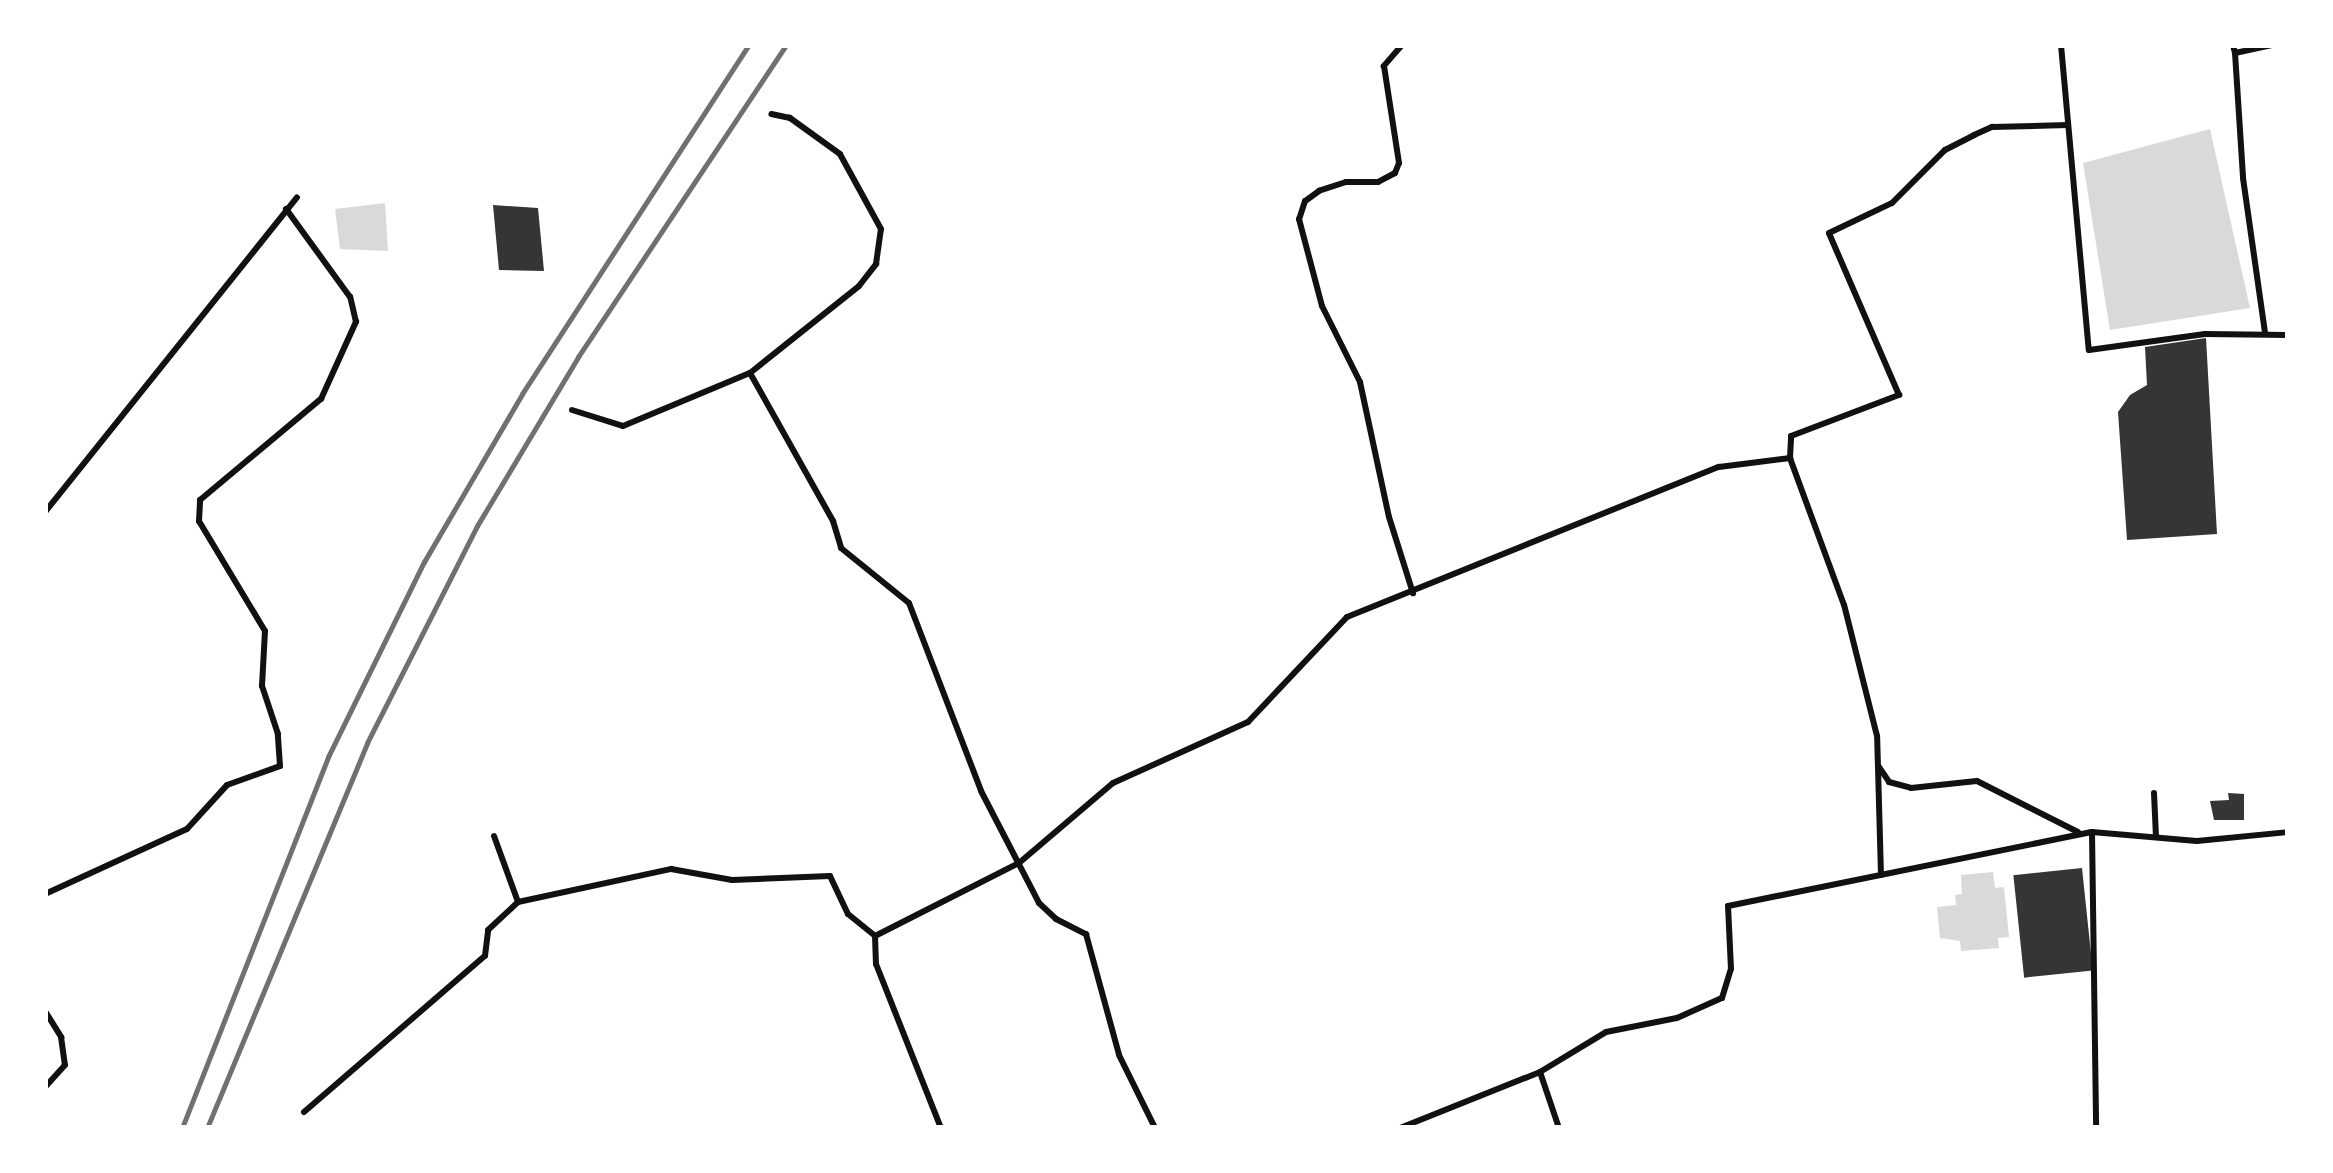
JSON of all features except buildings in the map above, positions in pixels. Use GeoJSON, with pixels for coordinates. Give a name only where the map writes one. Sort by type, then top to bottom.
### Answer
{"type":"FeatureCollection","features":[{"type":"Feature","properties":{"kind":"street"},"geometry":{"type":"LineString","coordinates":[[1402,45],[1384,66],[1400,163],[1395,173],[1378,182],[1346,182],[1319,191],[1305,201],[1299,218],[1322,306],[1360,382],[1389,517],[1413,593]]}},
{"type":"Feature","properties":{"kind":"street"},"geometry":{"type":"LineString","coordinates":[[2061,45],[2090,350],[2204,334],[2288,334]]}},
{"type":"Feature","properties":{"kind":"street"},"geometry":{"type":"LineString","coordinates":[[2265,332],[2243,178],[2234,49],[2274,45]]}},
{"type":"Feature","properties":{"kind":"street"},"geometry":{"type":"LineString","coordinates":[[572,410],[623,426],[750,373],[859,286],[876,264],[881,229],[840,154],[790,118],[771,113]]}},
{"type":"Feature","properties":{"kind":"street"},"geometry":{"type":"LineString","coordinates":[[1881,875],[1877,736],[1844,605],[1790,458],[1791,436],[1899,395],[1829,232],[1892,203],[1946,150],[1974,135],[1992,127],[2068,125]]}},
{"type":"Feature","properties":{"kind":"street"},"geometry":{"type":"LineString","coordinates":[[45,512],[297,197]]}},
{"type":"Feature","properties":{"kind":"street"},"geometry":{"type":"LineString","coordinates":[[45,894],[187,829],[227,785],[280,766],[278,734],[262,686],[265,631],[200,521],[200,500],[321,399],[356,322],[350,297],[286,209]]}},
{"type":"Feature","properties":{"kind":"street"},"geometry":{"type":"LineString","coordinates":[[750,373],[833,521],[841,548],[909,603],[981,791],[1039,903],[1056,919],[1087,934],[1119,1055],[1155,1128]]}},
{"type":"Feature","properties":{"kind":"street"},"geometry":{"type":"LineString","coordinates":[[874,936],[1018,863],[1098,793],[1248,722],[1347,617],[1718,467],[1790,458]]}},
{"type":"Feature","properties":{"kind":"street"},"geometry":{"type":"LineString","coordinates":[[1878,766],[1889,782],[1911,788],[1977,781],[2081,834]]}},
{"type":"Feature","properties":{"kind":"street"},"geometry":{"type":"LineString","coordinates":[[2154,793],[2156,837]]}},
{"type":"Feature","properties":{"kind":"street"},"geometry":{"type":"LineString","coordinates":[[2092,832],[2096,1128]]}},
{"type":"Feature","properties":{"kind":"street"},"geometry":{"type":"LineString","coordinates":[[1400,1128],[1540,1072],[1606,1032],[1677,1018],[1722,998],[1731,968],[1728,906],[2092,832],[2197,841],[2288,832]]}},
{"type":"Feature","properties":{"kind":"street"},"geometry":{"type":"LineString","coordinates":[[494,836],[518,902]]}},
{"type":"Feature","properties":{"kind":"street"},"geometry":{"type":"LineString","coordinates":[[304,1112],[485,956],[488,930],[518,902],[671,869],[733,880],[830,876],[848,914],[874,936],[876,964],[941,1128]]}},
{"type":"Feature","properties":{"kind":"street"},"geometry":{"type":"LineString","coordinates":[[45,1011],[61,1037],[64,1065],[45,1087]]}},
{"type":"Feature","properties":{"kind":"street"},"geometry":{"type":"LineString","coordinates":[[1540,1072],[1559,1128]]}},
{"type":"Feature","properties":{"kind":"shaded area"},"geometry":{"type":"Polygon","coordinates":[[[2210,129],[2250,308],[2110,330],[2083,163],[2210,129]]]}},
{"type":"Feature","properties":{"kind":"shaded area"},"geometry":{"type":"Polygon","coordinates":[[[385,203],[388,251],[340,249],[335,209],[385,203]]]}},
{"type":"Feature","properties":{"kind":"shaded area"},"geometry":{"type":"Polygon","coordinates":[[[1993,872],[1995,888],[2004,887],[2009,937],[1998,938],[1999,948],[1961,951],[1960,941],[1940,938],[1937,907],[1956,905],[1955,895],[1962,894],[1961,875],[1993,872]]]}},
{"type":"Feature","properties":{"kind":"railway"},"geometry":{"type":"LineString","coordinates":[[182,1128],[328,757],[424,562],[522,394],[749,45]]}},
{"type":"Feature","properties":{"kind":"railway"},"geometry":{"type":"LineString","coordinates":[[207,1128],[367,743],[477,526],[578,357],[786,45]]}}]}
